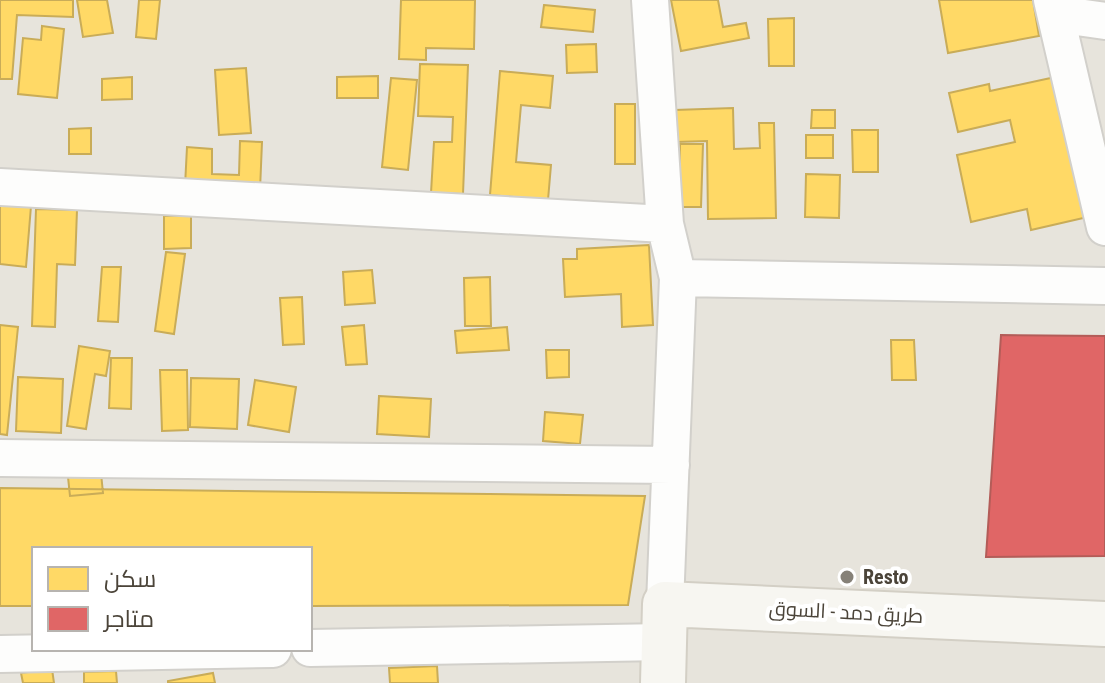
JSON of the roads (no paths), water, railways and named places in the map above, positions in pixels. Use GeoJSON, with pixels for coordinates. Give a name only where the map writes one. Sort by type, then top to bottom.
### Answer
{"type":"FeatureCollection","features":[{"type":"Feature","properties":{"kind":"main road","name":"طريق دمد - السوق"},"geometry":{"type":"LineString","coordinates":[[664,643],[1105,624]]}},
{"type":"Feature","properties":{"kind":"street"},"geometry":{"type":"LineString","coordinates":[[312,648],[664,643],[678,278],[665,224],[650,0]]}},
{"type":"Feature","properties":{"kind":"street"},"geometry":{"type":"LineString","coordinates":[[1105,21],[1054,7],[1105,227]]}},
{"type":"Feature","properties":{"kind":"street"},"geometry":{"type":"LineString","coordinates":[[0,187],[665,224]]}},
{"type":"Feature","properties":{"kind":"street"},"geometry":{"type":"LineString","coordinates":[[678,278],[1105,286]]}},
{"type":"Feature","properties":{"kind":"street"},"geometry":{"type":"LineString","coordinates":[[0,458],[671,465]]}},
{"type":"Feature","properties":{"kind":"street"},"geometry":{"type":"LineString","coordinates":[[0,654],[164,651]]}},
{"type":"Feature","properties":{"kind":"place","name":"Resto"},"geometry":{"type":"Point","coordinates":[847,577]}}]}
